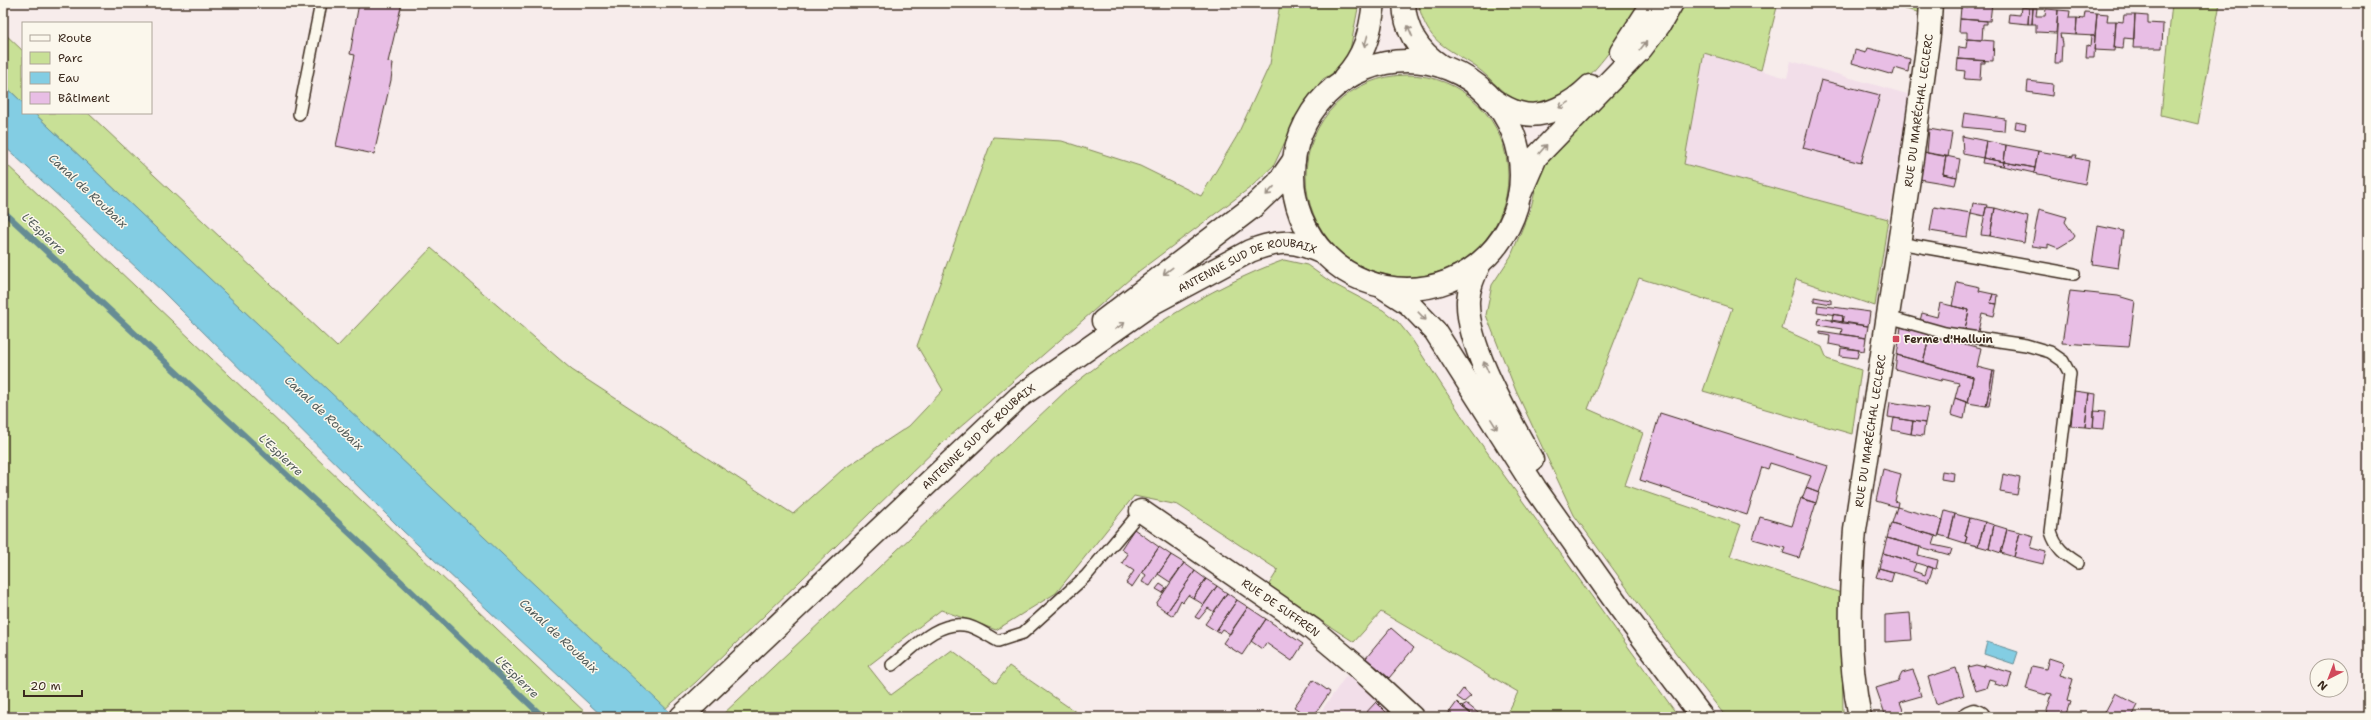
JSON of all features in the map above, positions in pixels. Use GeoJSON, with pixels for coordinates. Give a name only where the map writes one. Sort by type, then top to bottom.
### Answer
{"type":"FeatureCollection","features":[{"type":"Feature","properties":{"kind":"main road"},"geometry":{"type":"LineString","coordinates":[[1374,3],[1369,31],[1361,56],[1324,98],[1308,119],[1298,143],[1294,160],[1293,180],[1299,210],[1307,229],[1325,254],[1354,276],[1379,285],[1400,289],[1432,286],[1462,275],[1480,263],[1503,236],[1514,213],[1518,196],[1520,169],[1516,143],[1506,119],[1490,98]]}},
{"type":"Feature","properties":{"kind":"main road"},"geometry":{"type":"LineString","coordinates":[[1404,3],[1408,26],[1415,42],[1426,56],[1469,81],[1490,98],[1510,110],[1530,115],[1549,112],[1574,99],[1591,86],[1612,63],[1635,32],[1653,3]]}},
{"type":"Feature","properties":{"kind":"main road"},"geometry":{"type":"LineString","coordinates":[[1518,196],[1536,157],[1641,50],[1660,24],[1672,3]]}},
{"type":"Feature","properties":{"kind":"main road","name":"RUE DU MARÉCHAL LECLERC"},"geometry":{"type":"LineString","coordinates":[[1860,717],[1856,698],[1852,643],[1852,566],[1865,463],[1925,69],[1931,3]]}},
{"type":"Feature","properties":{"kind":"main road"},"geometry":{"type":"LineString","coordinates":[[1337,85],[1360,72],[1389,63],[1420,62],[1446,69]]}},
{"type":"Feature","properties":{"kind":"main road"},"geometry":{"type":"LineString","coordinates":[[1019,397],[1044,370],[1077,341],[1254,206],[1278,183],[1294,160]]}},
{"type":"Feature","properties":{"kind":"main road","name":"ANTENNE SUD DE ROUBAIX"},"geometry":{"type":"LineString","coordinates":[[681,717],[1019,397],[1153,303],[1250,251],[1270,244],[1286,241],[1300,243],[1325,254]]}},
{"type":"Feature","properties":{"kind":"main road"},"geometry":{"type":"LineString","coordinates":[[1480,263],[1470,286],[1468,300],[1469,315],[1477,346],[1500,397],[1565,528]]}},
{"type":"Feature","properties":{"kind":"main road"},"geometry":{"type":"LineString","coordinates":[[1379,285],[1400,297],[1427,321],[1521,468],[1565,528],[1620,608],[1702,717]]}},
{"type":"Feature","properties":{"kind":"main road","name":"RUE DE SUFFREN"},"geometry":{"type":"LineString","coordinates":[[1141,511],[1312,629],[1367,675],[1412,717]]}},
{"type":"Feature","properties":{"kind":"main road"},"geometry":{"type":"LineString","coordinates":[[1968,717],[1974,715],[1979,717]]}},
{"type":"Feature","properties":{"kind":"lane"},"geometry":{"type":"LineString","coordinates":[[299,114],[321,3]]}},
{"type":"Feature","properties":{"kind":"lane"},"geometry":{"type":"LineString","coordinates":[[1899,243],[2074,274]]}},
{"type":"Feature","properties":{"kind":"lane"},"geometry":{"type":"LineString","coordinates":[[1888,317],[1955,336],[2026,345],[2050,352],[2064,362],[2070,374],[2051,532],[2054,543],[2063,554],[2078,563]]}},
{"type":"Feature","properties":{"kind":"lane"},"geometry":{"type":"LineString","coordinates":[[892,665],[934,632],[950,624],[965,625],[998,641],[1024,633],[1086,576],[1141,511]]}},
{"type":"Feature","properties":{"kind":"shaded area"},"geometry":{"type":"Polygon","coordinates":[[[1704,53],[1787,78],[1791,61],[1914,96],[1888,219],[1684,164],[1704,53]]]}},
{"type":"Feature","properties":{"kind":"shaded area"},"geometry":{"type":"Polygon","coordinates":[[[1346,676],[1376,690],[1405,717],[1317,717],[1346,676]]]}},
{"type":"Feature","properties":{"kind":"green space"},"geometry":{"type":"Polygon","coordinates":[[[1280,3],[1359,3],[1350,50],[1342,68],[1323,79],[1304,102],[1274,165],[1251,187],[1139,271],[941,444],[696,682],[665,709],[35,114],[89,114],[337,347],[431,248],[572,370],[793,514],[842,470],[909,426],[943,390],[917,346],[993,137],[1062,141],[1140,166],[1201,196],[1237,136],[1270,64],[1280,3]]]}},
{"type":"Feature","properties":{"kind":"green space"},"geometry":{"type":"Polygon","coordinates":[[[1418,3],[1641,3],[1621,35],[1593,72],[1577,87],[1559,99],[1542,105],[1524,104],[1510,97],[1476,67],[1446,48],[1432,35],[1427,27],[1418,3]]]}},
{"type":"Feature","properties":{"kind":"green space"},"geometry":{"type":"Polygon","coordinates":[[[1679,3],[1778,3],[1761,70],[1704,53],[1684,164],[1888,219],[1875,306],[1796,279],[1782,329],[1822,347],[1827,359],[1861,370],[1852,434],[1703,391],[1732,308],[1639,278],[1588,409],[1643,433],[1625,485],[1741,525],[1730,556],[1841,593],[1843,713],[1836,717],[1726,717],[1653,624],[1574,515],[1516,391],[1486,315],[1492,285],[1511,256],[1531,207],[1543,160],[1679,3]]]}},
{"type":"Feature","properties":{"kind":"green space"},"geometry":{"type":"Polygon","coordinates":[[[1880,3],[1921,3],[1922,13],[1880,3]]]}},
{"type":"Feature","properties":{"kind":"green space"},"geometry":{"type":"Polygon","coordinates":[[[2172,3],[2220,3],[2198,124],[2161,115],[2172,3]]]}},
{"type":"Feature","properties":{"kind":"green space"},"geometry":{"type":"Polygon","coordinates":[[[3,32],[22,50],[22,102],[3,84],[3,32]]]}},
{"type":"Feature","properties":{"kind":"green space"},"geometry":{"type":"Polygon","coordinates":[[[1407,75],[1427,77],[1455,87],[1471,98],[1485,112],[1496,128],[1500,137],[1506,156],[1508,176],[1506,196],[1496,224],[1485,240],[1471,254],[1455,265],[1446,269],[1427,275],[1407,277],[1387,275],[1359,265],[1343,254],[1329,240],[1318,224],[1314,215],[1308,196],[1306,176],[1308,156],[1318,128],[1329,112],[1343,98],[1359,87],[1368,83],[1387,77],[1407,75]]]}},
{"type":"Feature","properties":{"kind":"green space"},"geometry":{"type":"Polygon","coordinates":[[[3,161],[590,717],[3,717],[3,161]]]}},
{"type":"Feature","properties":{"kind":"green space"},"geometry":{"type":"Polygon","coordinates":[[[1284,260],[1307,265],[1332,283],[1383,310],[1398,322],[1411,338],[1469,427],[1679,717],[1506,717],[1518,692],[1381,612],[1354,642],[1268,586],[1278,570],[1178,505],[1134,496],[1056,593],[996,630],[941,610],[868,666],[891,695],[952,650],[996,683],[1009,666],[1083,717],[720,717],[1069,388],[1119,350],[1172,315],[1199,299],[1255,271],[1284,260]]]}},
{"type":"Feature","properties":{"kind":"water","name":"Canal de Roubaix"},"geometry":{"type":"Polygon","coordinates":[[[3,84],[22,102],[22,114],[35,114],[675,717],[603,717],[403,531],[162,291],[3,145],[3,84]]]}},
{"type":"Feature","properties":{"kind":"water"},"geometry":{"type":"Polygon","coordinates":[[[1987,642],[2018,652],[2014,664],[1984,654],[1987,642]]]}},
{"type":"Feature","properties":{"kind":"building"},"geometry":{"type":"Polygon","coordinates":[[[359,3],[402,3],[388,62],[393,63],[391,80],[374,154],[336,146],[355,55],[350,54],[359,3]]]}},
{"type":"Feature","properties":{"kind":"building"},"geometry":{"type":"Polygon","coordinates":[[[1969,3],[1992,3],[1990,21],[1960,19],[1961,7],[1968,8],[1969,3]]]}},
{"type":"Feature","properties":{"kind":"building"},"geometry":{"type":"Polygon","coordinates":[[[2021,7],[2029,8],[2028,24],[2008,22],[2009,14],[2020,15],[2021,7]]]}},
{"type":"Feature","properties":{"kind":"building"},"geometry":{"type":"Polygon","coordinates":[[[2029,8],[2033,8],[2032,24],[2028,24],[2029,8]]]}},
{"type":"Feature","properties":{"kind":"building"},"geometry":{"type":"Polygon","coordinates":[[[2033,8],[2037,8],[2036,16],[2045,16],[2046,9],[2058,10],[2056,33],[2036,32],[2036,24],[2032,24],[2033,8]]]}},
{"type":"Feature","properties":{"kind":"building"},"geometry":{"type":"Polygon","coordinates":[[[2058,10],[2070,11],[2069,18],[2077,18],[2076,35],[2060,34],[2062,44],[2061,63],[2055,63],[2058,10]]]}},
{"type":"Feature","properties":{"kind":"building"},"geometry":{"type":"Polygon","coordinates":[[[2085,12],[2097,13],[2095,36],[2076,35],[2077,18],[2084,19],[2085,12]]]}},
{"type":"Feature","properties":{"kind":"building"},"geometry":{"type":"Polygon","coordinates":[[[2097,13],[2108,14],[2107,21],[2116,21],[2114,51],[2094,50],[2097,13]]]}},
{"type":"Feature","properties":{"kind":"building"},"geometry":{"type":"Polygon","coordinates":[[[2124,15],[2135,15],[2134,39],[2124,38],[2123,49],[2114,48],[2116,21],[2123,22],[2124,15]]]}},
{"type":"Feature","properties":{"kind":"building"},"geometry":{"type":"Polygon","coordinates":[[[2135,15],[2148,16],[2148,23],[2163,24],[2162,48],[2133,48],[2135,15]]]}},
{"type":"Feature","properties":{"kind":"building"},"geometry":{"type":"Polygon","coordinates":[[[1960,19],[1987,21],[1987,24],[1983,24],[1982,40],[1967,39],[1967,32],[1959,32],[1960,19]]]}},
{"type":"Feature","properties":{"kind":"building"},"geometry":{"type":"Polygon","coordinates":[[[2091,36],[2095,36],[2094,58],[2086,58],[2087,45],[2090,46],[2091,36]]]}},
{"type":"Feature","properties":{"kind":"building"},"geometry":{"type":"Polygon","coordinates":[[[1967,39],[1994,41],[1993,61],[1958,59],[1959,47],[1966,48],[1967,39]]]}},
{"type":"Feature","properties":{"kind":"building"},"geometry":{"type":"Polygon","coordinates":[[[1868,48],[1910,59],[1908,72],[1895,68],[1893,75],[1852,63],[1855,50],[1866,53],[1868,48]]]}},
{"type":"Feature","properties":{"kind":"building"},"geometry":{"type":"Polygon","coordinates":[[[1958,59],[1985,61],[1985,63],[1981,63],[1980,80],[1964,79],[1965,71],[1957,70],[1958,59]]]}},
{"type":"Feature","properties":{"kind":"building"},"geometry":{"type":"Polygon","coordinates":[[[1821,80],[1880,95],[1861,163],[1803,148],[1821,80]]]}},
{"type":"Feature","properties":{"kind":"building"},"geometry":{"type":"Polygon","coordinates":[[[2028,81],[2053,84],[2052,96],[2027,92],[2028,81]]]}},
{"type":"Feature","properties":{"kind":"building"},"geometry":{"type":"Polygon","coordinates":[[[1964,113],[2005,119],[2004,131],[1962,127],[1964,113]]]}},
{"type":"Feature","properties":{"kind":"building"},"geometry":{"type":"Polygon","coordinates":[[[2016,122],[2026,124],[2025,130],[2015,128],[2016,122]]]}},
{"type":"Feature","properties":{"kind":"building"},"geometry":{"type":"Polygon","coordinates":[[[1929,129],[1952,133],[1948,157],[1927,153],[1929,129]]]}},
{"type":"Feature","properties":{"kind":"building"},"geometry":{"type":"Polygon","coordinates":[[[1962,136],[1986,141],[1983,158],[1963,154],[1962,136]]]}},
{"type":"Feature","properties":{"kind":"building"},"geometry":{"type":"Polygon","coordinates":[[[1986,141],[2006,145],[2004,162],[1983,158],[1986,141]]]}},
{"type":"Feature","properties":{"kind":"building"},"geometry":{"type":"Polygon","coordinates":[[[2006,145],[2038,151],[2035,168],[2004,162],[2006,145]]]}},
{"type":"Feature","properties":{"kind":"building"},"geometry":{"type":"Polygon","coordinates":[[[2038,151],[2073,157],[2073,155],[2077,155],[2076,158],[2089,161],[2085,184],[2034,173],[2038,151]]]}},
{"type":"Feature","properties":{"kind":"building"},"geometry":{"type":"Polygon","coordinates":[[[1923,152],[1946,156],[1943,174],[1957,177],[1955,185],[1919,179],[1923,152]]]}},
{"type":"Feature","properties":{"kind":"building"},"geometry":{"type":"Polygon","coordinates":[[[1946,156],[1960,159],[1957,177],[1943,174],[1946,156]]]}},
{"type":"Feature","properties":{"kind":"building"},"geometry":{"type":"Polygon","coordinates":[[[1983,158],[2004,162],[2003,166],[1982,163],[1983,158]]]}},
{"type":"Feature","properties":{"kind":"building"},"geometry":{"type":"Polygon","coordinates":[[[2004,162],[2035,168],[2034,173],[2003,166],[2004,162]]]}},
{"type":"Feature","properties":{"kind":"building"},"geometry":{"type":"Polygon","coordinates":[[[1973,203],[1987,205],[1984,216],[1971,213],[1973,203]]]}},
{"type":"Feature","properties":{"kind":"building"},"geometry":{"type":"Polygon","coordinates":[[[1934,207],[1971,213],[1967,237],[1930,231],[1934,207]]]}},
{"type":"Feature","properties":{"kind":"building"},"geometry":{"type":"Polygon","coordinates":[[[1986,207],[1995,208],[1990,236],[1981,235],[1986,207]]]}},
{"type":"Feature","properties":{"kind":"building"},"geometry":{"type":"Polygon","coordinates":[[[1995,208],[2028,217],[2024,243],[1990,236],[1995,208]]]}},
{"type":"Feature","properties":{"kind":"building"},"geometry":{"type":"Polygon","coordinates":[[[2039,209],[2067,217],[2065,222],[2075,236],[2073,239],[2058,248],[2048,244],[2048,248],[2032,246],[2039,209]]]}},
{"type":"Feature","properties":{"kind":"building"},"geometry":{"type":"Polygon","coordinates":[[[2098,226],[2123,231],[2118,268],[2092,264],[2098,226]]]}},
{"type":"Feature","properties":{"kind":"building"},"geometry":{"type":"Polygon","coordinates":[[[1957,282],[1980,287],[1979,291],[1993,294],[1990,303],[1997,304],[1994,316],[1982,313],[1978,332],[1965,330],[1969,310],[1952,306],[1957,282]]]}},
{"type":"Feature","properties":{"kind":"building"},"geometry":{"type":"Polygon","coordinates":[[[2070,291],[2118,296],[2135,301],[2129,347],[2062,343],[2070,291]]]}},
{"type":"Feature","properties":{"kind":"building"},"geometry":{"type":"Polygon","coordinates":[[[1993,294],[1998,295],[1997,304],[1990,303],[1993,294]]]}},
{"type":"Feature","properties":{"kind":"building"},"geometry":{"type":"Polygon","coordinates":[[[1814,297],[1831,300],[1831,304],[1814,301],[1814,297]]]}},
{"type":"Feature","properties":{"kind":"building"},"geometry":{"type":"Polygon","coordinates":[[[1940,303],[1969,310],[1965,330],[1962,329],[1962,331],[1920,321],[1922,313],[1937,317],[1940,303]]]}},
{"type":"Feature","properties":{"kind":"building"},"geometry":{"type":"Polygon","coordinates":[[[1818,305],[1870,312],[1868,326],[1842,323],[1843,316],[1817,312],[1818,305]]]}},
{"type":"Feature","properties":{"kind":"building"},"geometry":{"type":"Polygon","coordinates":[[[1833,314],[1843,316],[1842,323],[1832,321],[1833,314]]]}},
{"type":"Feature","properties":{"kind":"building"},"geometry":{"type":"Polygon","coordinates":[[[1819,318],[1868,326],[1866,338],[1841,334],[1842,329],[1818,325],[1819,318]]]}},
{"type":"Feature","properties":{"kind":"building"},"geometry":{"type":"Polygon","coordinates":[[[1901,327],[1930,335],[1923,362],[1897,355],[1901,327]]]}},
{"type":"Feature","properties":{"kind":"building"},"geometry":{"type":"Polygon","coordinates":[[[1820,331],[1866,338],[1864,351],[1829,344],[1830,336],[1820,334],[1820,331]]]}},
{"type":"Feature","properties":{"kind":"building"},"geometry":{"type":"Polygon","coordinates":[[[1930,335],[1981,348],[1977,367],[1993,371],[1986,406],[1968,403],[1973,377],[1923,362],[1930,335]]]}},
{"type":"Feature","properties":{"kind":"building"},"geometry":{"type":"Polygon","coordinates":[[[1841,348],[1859,350],[1857,358],[1840,356],[1841,348]]]}},
{"type":"Feature","properties":{"kind":"building"},"geometry":{"type":"Polygon","coordinates":[[[1897,355],[1973,377],[1968,403],[1955,398],[1959,383],[1942,379],[1941,381],[1895,369],[1897,355]]]}},
{"type":"Feature","properties":{"kind":"building"},"geometry":{"type":"Polygon","coordinates":[[[1993,371],[1995,371],[1989,406],[1986,406],[1993,371]]]}},
{"type":"Feature","properties":{"kind":"building"},"geometry":{"type":"Polygon","coordinates":[[[2074,391],[2089,393],[2085,427],[2071,426],[2074,391]]]}},
{"type":"Feature","properties":{"kind":"building"},"geometry":{"type":"Polygon","coordinates":[[[2089,393],[2096,394],[2093,428],[2085,427],[2089,393]]]}},
{"type":"Feature","properties":{"kind":"building"},"geometry":{"type":"Polygon","coordinates":[[[1955,398],[1967,402],[1964,419],[1951,415],[1955,398]]]}},
{"type":"Feature","properties":{"kind":"building"},"geometry":{"type":"Polygon","coordinates":[[[1890,402],[1928,408],[1925,423],[1888,417],[1890,402]]]}},
{"type":"Feature","properties":{"kind":"building"},"geometry":{"type":"Polygon","coordinates":[[[2094,411],[2105,412],[2103,429],[2093,428],[2094,411]]]}},
{"type":"Feature","properties":{"kind":"building"},"geometry":{"type":"Polygon","coordinates":[[[1660,413],[1828,466],[1819,493],[1806,488],[1811,476],[1770,463],[1768,469],[1762,467],[1747,515],[1640,480],[1660,413]]]}},
{"type":"Feature","properties":{"kind":"building"},"geometry":{"type":"Polygon","coordinates":[[[1894,418],[1913,421],[1911,434],[1892,430],[1894,418]]]}},
{"type":"Feature","properties":{"kind":"building"},"geometry":{"type":"Polygon","coordinates":[[[1913,421],[1925,423],[1923,436],[1911,434],[1913,421]]]}},
{"type":"Feature","properties":{"kind":"building"},"geometry":{"type":"Polygon","coordinates":[[[1883,469],[1901,474],[1895,501],[1898,502],[1897,507],[1876,501],[1883,469]]]}},
{"type":"Feature","properties":{"kind":"building"},"geometry":{"type":"Polygon","coordinates":[[[1942,471],[1954,473],[1953,481],[1941,479],[1942,471]]]}},
{"type":"Feature","properties":{"kind":"building"},"geometry":{"type":"Polygon","coordinates":[[[2003,474],[2020,478],[2017,495],[2000,492],[2003,474]]]}},
{"type":"Feature","properties":{"kind":"building"},"geometry":{"type":"Polygon","coordinates":[[[1806,488],[1819,493],[1816,503],[1802,499],[1806,488]]]}},
{"type":"Feature","properties":{"kind":"building"},"geometry":{"type":"Polygon","coordinates":[[[1801,498],[1816,503],[1799,558],[1783,553],[1785,548],[1753,539],[1760,517],[1792,526],[1801,498]]]}},
{"type":"Feature","properties":{"kind":"building"},"geometry":{"type":"Polygon","coordinates":[[[1897,507],[1943,520],[1938,537],[1892,523],[1897,507]]]}},
{"type":"Feature","properties":{"kind":"building"},"geometry":{"type":"Polygon","coordinates":[[[1945,511],[1955,514],[1949,538],[1939,535],[1945,511]]]}},
{"type":"Feature","properties":{"kind":"building"},"geometry":{"type":"Polygon","coordinates":[[[1955,514],[1970,518],[1965,536],[1967,537],[1965,543],[1949,538],[1955,514]]]}},
{"type":"Feature","properties":{"kind":"building"},"geometry":{"type":"Polygon","coordinates":[[[1970,518],[1985,522],[1978,546],[1965,543],[1967,537],[1965,536],[1970,518]]]}},
{"type":"Feature","properties":{"kind":"building"},"geometry":{"type":"Polygon","coordinates":[[[1985,522],[1994,525],[1989,549],[1978,546],[1985,522]]]}},
{"type":"Feature","properties":{"kind":"building"},"geometry":{"type":"Polygon","coordinates":[[[1891,523],[1936,536],[1933,545],[1952,549],[1950,555],[1887,538],[1891,523]]]}},
{"type":"Feature","properties":{"kind":"building"},"geometry":{"type":"Polygon","coordinates":[[[1994,525],[2007,529],[2001,553],[1989,549],[1994,525]]]}},
{"type":"Feature","properties":{"kind":"building"},"geometry":{"type":"Polygon","coordinates":[[[1134,529],[1159,547],[1132,587],[1126,583],[1134,571],[1122,563],[1128,554],[1121,549],[1134,529]]]}},
{"type":"Feature","properties":{"kind":"building"},"geometry":{"type":"Polygon","coordinates":[[[2007,529],[2020,532],[2014,557],[2001,553],[2007,529]]]}},
{"type":"Feature","properties":{"kind":"building"},"geometry":{"type":"Polygon","coordinates":[[[2020,532],[2034,536],[2031,548],[2046,552],[2043,564],[2014,557],[2020,532]]]}},
{"type":"Feature","properties":{"kind":"building"},"geometry":{"type":"Polygon","coordinates":[[[1887,538],[1920,547],[1918,555],[1938,560],[1936,569],[1883,553],[1887,538]]]}},
{"type":"Feature","properties":{"kind":"building"},"geometry":{"type":"Polygon","coordinates":[[[1159,547],[1171,555],[1150,586],[1142,582],[1146,575],[1142,572],[1159,547]]]}},
{"type":"Feature","properties":{"kind":"building"},"geometry":{"type":"Polygon","coordinates":[[[1883,553],[1916,563],[1913,571],[1925,575],[1928,566],[1933,568],[1928,582],[1879,568],[1883,553]]]}},
{"type":"Feature","properties":{"kind":"building"},"geometry":{"type":"Polygon","coordinates":[[[1171,555],[1184,563],[1170,582],[1158,574],[1171,555]]]}},
{"type":"Feature","properties":{"kind":"building"},"geometry":{"type":"Polygon","coordinates":[[[1184,563],[1195,571],[1167,612],[1156,604],[1184,563]]]}},
{"type":"Feature","properties":{"kind":"building"},"geometry":{"type":"Polygon","coordinates":[[[1879,568],[1894,572],[1891,582],[1876,577],[1879,568]]]}},
{"type":"Feature","properties":{"kind":"building"},"geometry":{"type":"Polygon","coordinates":[[[1195,571],[1206,579],[1193,598],[1188,595],[1183,602],[1181,600],[1173,616],[1167,612],[1195,571]]]}},
{"type":"Feature","properties":{"kind":"building"},"geometry":{"type":"Polygon","coordinates":[[[1206,579],[1217,586],[1204,605],[1193,598],[1206,579]]]}},
{"type":"Feature","properties":{"kind":"building"},"geometry":{"type":"Polygon","coordinates":[[[1160,584],[1166,588],[1163,593],[1156,589],[1160,584]]]}},
{"type":"Feature","properties":{"kind":"building"},"geometry":{"type":"Polygon","coordinates":[[[1217,586],[1227,593],[1214,612],[1208,608],[1199,619],[1195,617],[1217,586]]]}},
{"type":"Feature","properties":{"kind":"building"},"geometry":{"type":"Polygon","coordinates":[[[1227,593],[1237,600],[1216,631],[1205,624],[1227,593]]]}},
{"type":"Feature","properties":{"kind":"building"},"geometry":{"type":"Polygon","coordinates":[[[1237,600],[1248,607],[1230,634],[1222,629],[1219,633],[1216,631],[1237,600]]]}},
{"type":"Feature","properties":{"kind":"building"},"geometry":{"type":"Polygon","coordinates":[[[1248,607],[1266,619],[1242,655],[1223,643],[1248,607]]]}},
{"type":"Feature","properties":{"kind":"building"},"geometry":{"type":"Polygon","coordinates":[[[1910,613],[1912,640],[1885,642],[1885,615],[1910,613]]]}},
{"type":"Feature","properties":{"kind":"building"},"geometry":{"type":"Polygon","coordinates":[[[1266,619],[1303,644],[1292,661],[1266,643],[1262,649],[1251,641],[1266,619]]]}},
{"type":"Feature","properties":{"kind":"building"},"geometry":{"type":"Polygon","coordinates":[[[1391,628],[1414,648],[1389,678],[1366,658],[1391,628]]]}},
{"type":"Feature","properties":{"kind":"building"},"geometry":{"type":"Polygon","coordinates":[[[2049,658],[2064,663],[2060,675],[2073,679],[2067,701],[2070,702],[2065,717],[2046,714],[2052,694],[2047,693],[2046,695],[2026,689],[2032,666],[2046,669],[2049,658]]]}},
{"type":"Feature","properties":{"kind":"building"},"geometry":{"type":"Polygon","coordinates":[[[1976,665],[1984,667],[1985,665],[2012,673],[2008,688],[1995,684],[1996,681],[1989,679],[1986,688],[1976,691],[1968,667],[1976,665]]]}},
{"type":"Feature","properties":{"kind":"building"},"geometry":{"type":"Polygon","coordinates":[[[1956,668],[1964,695],[1936,704],[1928,677],[1956,668]]]}},
{"type":"Feature","properties":{"kind":"building"},"geometry":{"type":"Polygon","coordinates":[[[1913,670],[1920,688],[1921,696],[1900,702],[1904,713],[1886,717],[1876,688],[1898,681],[1902,673],[1913,670]]]}},
{"type":"Feature","properties":{"kind":"building"},"geometry":{"type":"Polygon","coordinates":[[[1313,680],[1330,692],[1313,717],[1308,717],[1294,707],[1313,680]]]}},
{"type":"Feature","properties":{"kind":"building"},"geometry":{"type":"Polygon","coordinates":[[[1463,689],[1471,696],[1464,702],[1457,697],[1463,689]]]}},
{"type":"Feature","properties":{"kind":"building"},"geometry":{"type":"Polygon","coordinates":[[[2115,693],[2138,705],[2132,717],[2103,716],[2115,693]]]}},
{"type":"Feature","properties":{"kind":"building"},"geometry":{"type":"Polygon","coordinates":[[[1376,702],[1391,717],[1362,717],[1376,702]]]}},
{"type":"Feature","properties":{"kind":"building"},"geometry":{"type":"Polygon","coordinates":[[[1457,702],[1462,707],[1475,717],[1446,717],[1457,702]]]}},
{"type":"Feature","properties":{"kind":"building"},"geometry":{"type":"Polygon","coordinates":[[[1467,704],[1483,717],[1475,717],[1462,707],[1467,704]]]}},
{"type":"Feature","properties":{"kind":"waterway","name":"L'Espierre"},"geometry":{"type":"LineString","coordinates":[[3,211],[370,552],[543,717]]}},
{"type":"Feature","properties":{"kind":"place","name":"Ferme d'Halluin"},"geometry":{"type":"Point","coordinates":[1896,339]}}]}
